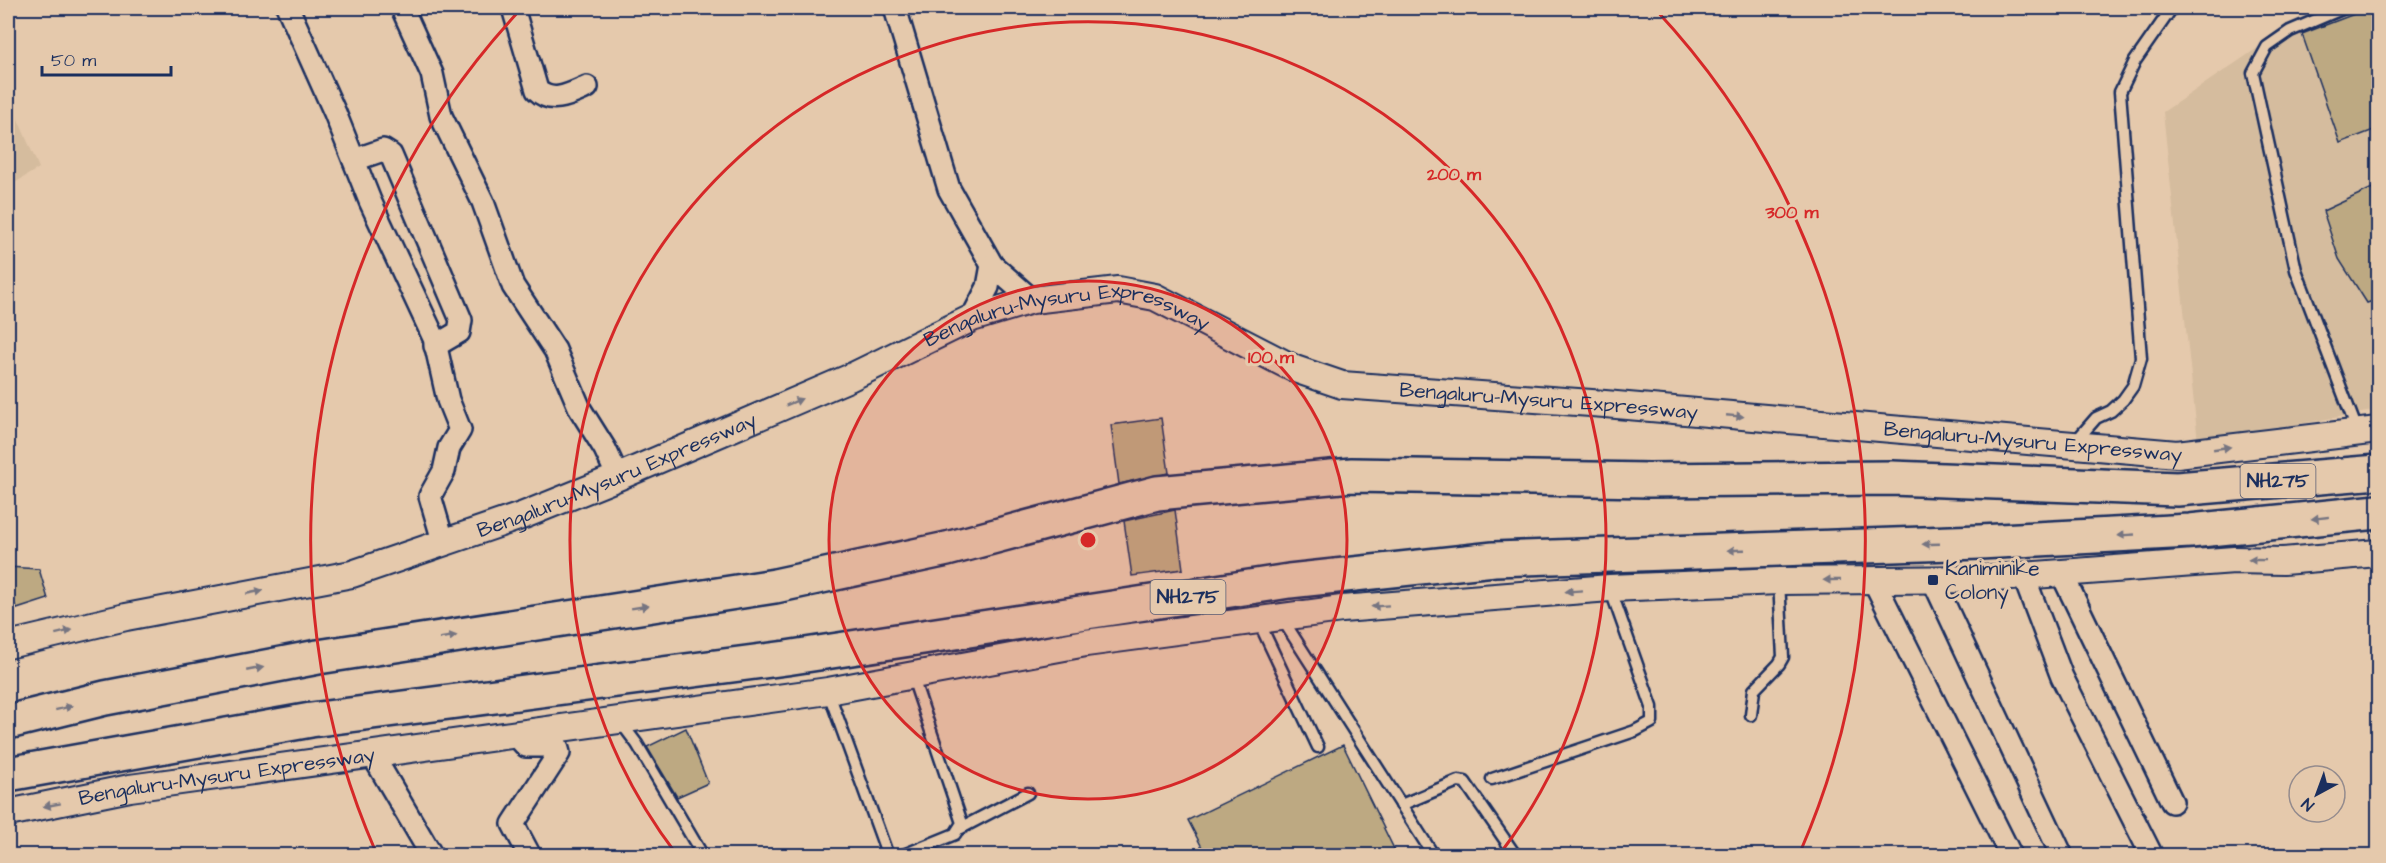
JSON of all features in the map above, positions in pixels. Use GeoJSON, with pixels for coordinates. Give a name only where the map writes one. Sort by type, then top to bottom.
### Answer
{"type":"FeatureCollection","features":[{"type":"Feature","properties":{"kind":"highway","name":"Bengaluru-Mysuru Expressway"},"geometry":{"type":"LineString","coordinates":[[8,722],[105,698],[318,657],[775,586],[947,549],[1157,493],[1352,475],[1648,480],[1892,478],[2177,489],[2379,472]]}},
{"type":"Feature","properties":{"kind":"highway","name":"Bengaluru-Mysuru Expressway"},"geometry":{"type":"LineString","coordinates":[[8,774],[311,720],[786,658],[1289,581],[1494,559],[1980,542],[2190,531],[2379,512]]}},
{"type":"Feature","properties":{"kind":"street"},"geometry":{"type":"LineString","coordinates":[[288,8],[435,346],[448,400],[460,430],[449,448],[444,471],[430,496],[444,544]]}},
{"type":"Feature","properties":{"kind":"street"},"geometry":{"type":"LineString","coordinates":[[402,8],[432,74],[441,116],[483,202],[513,286],[555,350],[580,409],[605,449],[618,477]]}},
{"type":"Feature","properties":{"kind":"street"},"geometry":{"type":"LineString","coordinates":[[513,8],[537,90],[550,98],[565,96],[587,87]]}},
{"type":"Feature","properties":{"kind":"street"},"geometry":{"type":"LineString","coordinates":[[895,8],[949,189],[992,265],[1032,300]]}},
{"type":"Feature","properties":{"kind":"street"},"geometry":{"type":"LineString","coordinates":[[354,160],[383,150],[391,155],[461,320],[459,332],[435,346]]}},
{"type":"Feature","properties":{"kind":"street"},"geometry":{"type":"LineString","coordinates":[[972,318],[988,287],[992,265]]}},
{"type":"Feature","properties":{"kind":"street","name":"Bengaluru-Mysuru Expressway"},"geometry":{"type":"LineString","coordinates":[[9,642],[126,616],[352,574],[444,544],[618,477],[849,378],[972,318],[1032,300],[1118,290],[1155,297],[1295,369],[1342,385],[1605,404],[2177,454],[2368,430]]}},
{"type":"Feature","properties":{"kind":"street","name":"Bengaluru-Mysuru Expressway"},"geometry":{"type":"LineString","coordinates":[[8,813],[130,788],[828,691],[1086,643],[1342,609],[1610,588],[1779,581],[2024,577],[2234,560],[2283,561],[2379,553]]}},
{"type":"Feature","properties":{"kind":"street"},"geometry":{"type":"LineString","coordinates":[[2062,574],[2172,802]]}},
{"type":"Feature","properties":{"kind":"street"},"geometry":{"type":"LineString","coordinates":[[2024,577],[2062,677],[2152,855]]}},
{"type":"Feature","properties":{"kind":"street"},"geometry":{"type":"LineString","coordinates":[[1873,579],[2011,855]]}},
{"type":"Feature","properties":{"kind":"street"},"geometry":{"type":"LineString","coordinates":[[1933,580],[2062,855]]}},
{"type":"Feature","properties":{"kind":"street"},"geometry":{"type":"LineString","coordinates":[[515,734],[526,746],[557,746],[559,748],[559,753],[513,824],[530,855]]}},
{"type":"Feature","properties":{"kind":"street"},"geometry":{"type":"LineString","coordinates":[[372,754],[432,855]]}},
{"type":"Feature","properties":{"kind":"lane"},"geometry":{"type":"LineString","coordinates":[[2073,445],[2096,418],[2111,411],[2123,400],[2133,386],[2141,358],[2120,92],[2134,61],[2172,8]]}},
{"type":"Feature","properties":{"kind":"lane"},"geometry":{"type":"LineString","coordinates":[[2344,8],[2290,31],[2267,47],[2253,73],[2296,270],[2368,430]]}},
{"type":"Feature","properties":{"kind":"lane"},"geometry":{"type":"LineString","coordinates":[[1751,715],[1754,690],[1783,657],[1779,581]]}},
{"type":"Feature","properties":{"kind":"lane"},"geometry":{"type":"LineString","coordinates":[[1492,778],[1635,731],[1652,722],[1652,707],[1610,588]]}},
{"type":"Feature","properties":{"kind":"lane"},"geometry":{"type":"LineString","coordinates":[[1270,618],[1318,747]]}},
{"type":"Feature","properties":{"kind":"lane"},"geometry":{"type":"LineString","coordinates":[[1270,618],[1434,855]]}},
{"type":"Feature","properties":{"kind":"lane"},"geometry":{"type":"LineString","coordinates":[[912,675],[961,828]]}},
{"type":"Feature","properties":{"kind":"lane"},"geometry":{"type":"LineString","coordinates":[[828,691],[888,855]]}},
{"type":"Feature","properties":{"kind":"lane"},"geometry":{"type":"LineString","coordinates":[[619,720],[637,744],[703,855]]}},
{"type":"Feature","properties":{"kind":"lane"},"geometry":{"type":"LineString","coordinates":[[1401,805],[1458,781],[1465,782],[1516,855]]}},
{"type":"Feature","properties":{"kind":"lane"},"geometry":{"type":"LineString","coordinates":[[901,855],[955,834],[961,828],[1028,793]]}},
{"type":"Feature","properties":{"kind":"shaded area"},"geometry":{"type":"Polygon","coordinates":[[[2317,8],[2378,8],[2378,410],[2198,442],[2163,112],[2317,8]]]}},
{"type":"Feature","properties":{"kind":"shaded area"},"geometry":{"type":"Polygon","coordinates":[[[8,96],[39,168],[8,187],[8,96]]]}},
{"type":"Feature","properties":{"kind":"building"},"geometry":{"type":"Polygon","coordinates":[[[2370,8],[2379,8],[2379,128],[2340,143],[2302,34],[2370,8]]]}},
{"type":"Feature","properties":{"kind":"building"},"geometry":{"type":"Polygon","coordinates":[[[2379,185],[2379,299],[2367,303],[2339,259],[2323,211],[2379,185]]]}},
{"type":"Feature","properties":{"kind":"building"},"geometry":{"type":"Polygon","coordinates":[[[1161,418],[1169,473],[1119,484],[1111,425],[1161,418]]]}},
{"type":"Feature","properties":{"kind":"building"},"geometry":{"type":"Polygon","coordinates":[[[1175,510],[1183,569],[1132,576],[1124,521],[1175,510]]]}},
{"type":"Feature","properties":{"kind":"building"},"geometry":{"type":"Polygon","coordinates":[[[8,567],[39,569],[48,599],[17,609],[8,591],[8,567]]]}},
{"type":"Feature","properties":{"kind":"building"},"geometry":{"type":"Polygon","coordinates":[[[686,728],[708,783],[677,797],[647,747],[686,728]]]}},
{"type":"Feature","properties":{"kind":"building"},"geometry":{"type":"Polygon","coordinates":[[[1343,745],[1397,855],[1206,855],[1188,820],[1343,745]]]}},
{"type":"Feature","properties":{"kind":"place","name":"Kaniminike Colony"},"geometry":{"type":"Point","coordinates":[1933,580]}}]}
